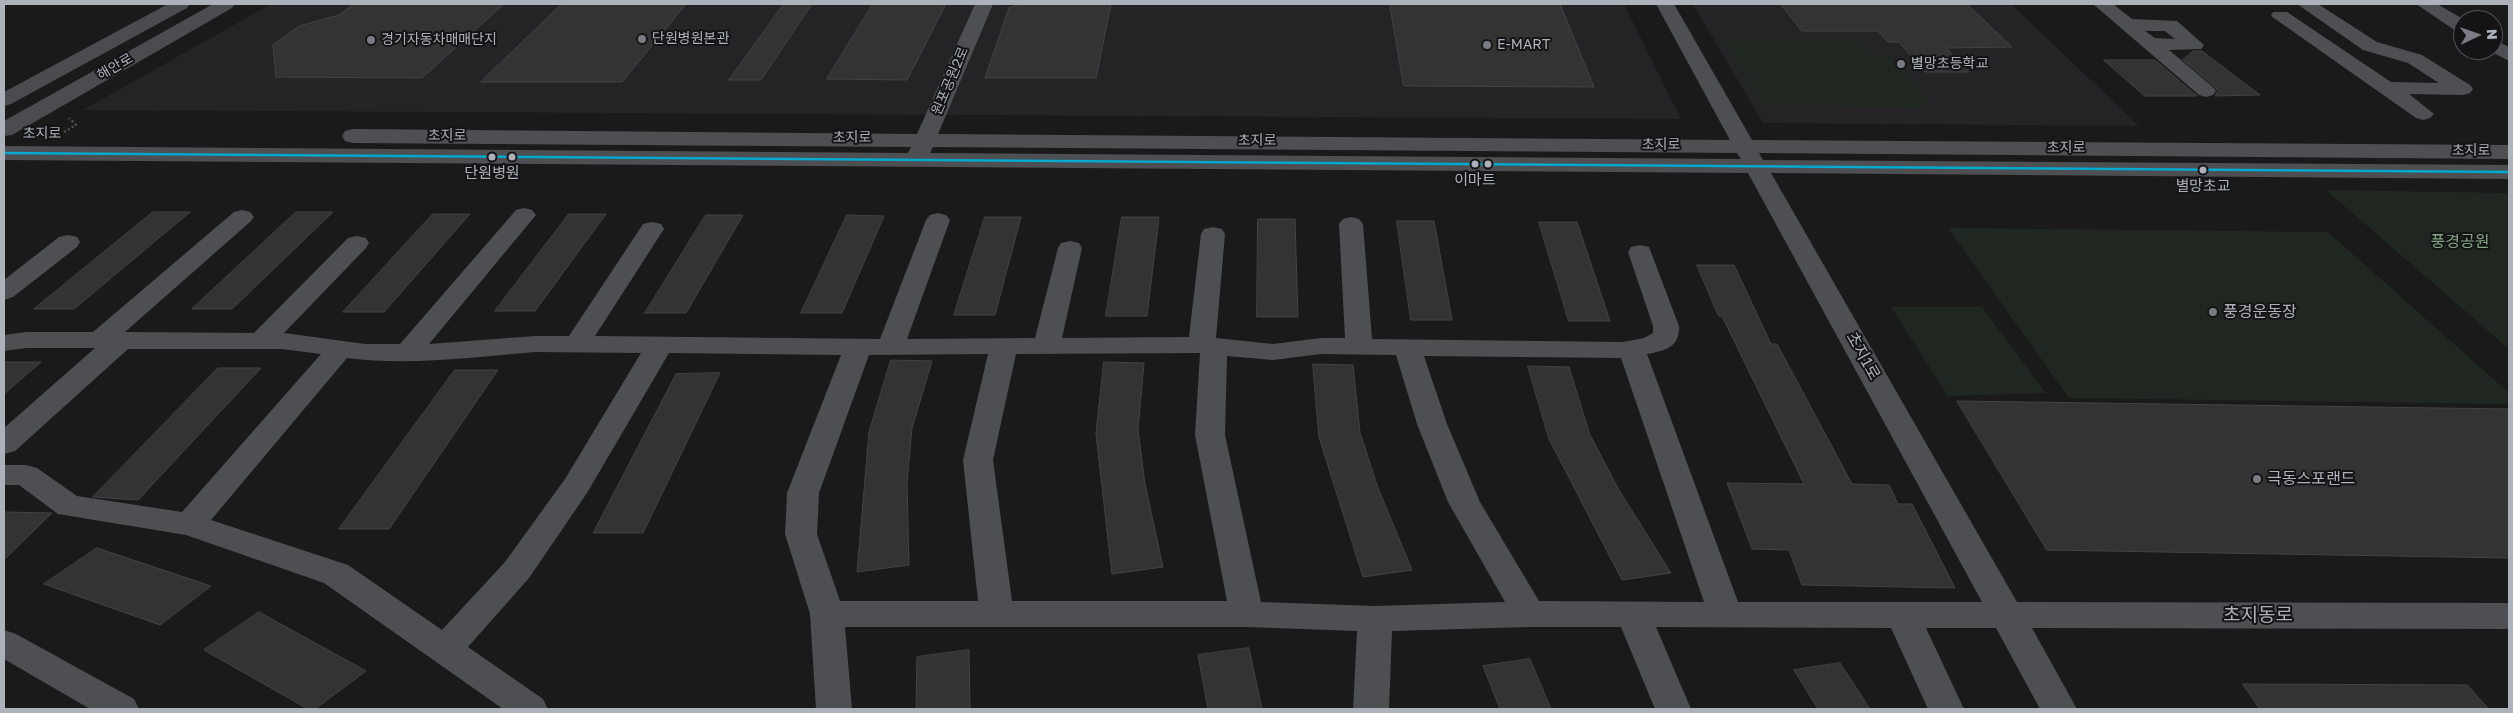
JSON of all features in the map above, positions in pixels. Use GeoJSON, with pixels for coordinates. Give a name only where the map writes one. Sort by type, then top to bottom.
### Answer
{"type":"FeatureCollection","features":[{"type":"Feature","properties":{"kind":"main road","name":"해안로"},"geometry":{"type":"LineString","coordinates":[[4,100],[181,4]]}},
{"type":"Feature","properties":{"kind":"main road","name":"해안로"},"geometry":{"type":"LineString","coordinates":[[4,130],[226,4]]}},
{"type":"Feature","properties":{"kind":"main road"},"geometry":{"type":"LineString","coordinates":[[4,90],[48,76]]}},
{"type":"Feature","properties":{"kind":"street","name":"원포공원2로"},"geometry":{"type":"LineString","coordinates":[[921,149],[984,4]]}},
{"type":"Feature","properties":{"kind":"street","name":"초지1로"},"geometry":{"type":"LineString","coordinates":[[1665,4],[1752,156],[2059,709]]}},
{"type":"Feature","properties":{"kind":"street"},"geometry":{"type":"LineString","coordinates":[[2102,4],[2206,91]]}},
{"type":"Feature","properties":{"kind":"street"},"geometry":{"type":"LineString","coordinates":[[2306,4],[2370,46],[2415,59],[2463,89],[2386,88]]}},
{"type":"Feature","properties":{"kind":"street"},"geometry":{"type":"LineString","coordinates":[[2425,4],[2453,21]]}},
{"type":"Feature","properties":{"kind":"street"},"geometry":{"type":"LineString","coordinates":[[2280,16],[2422,114]]}},
{"type":"Feature","properties":{"kind":"street"},"geometry":{"type":"LineString","coordinates":[[2127,25],[2170,25],[2194,44],[2150,44]]}},
{"type":"Feature","properties":{"kind":"street"},"geometry":{"type":"LineString","coordinates":[[2330,50],[2381,49]]}},
{"type":"Feature","properties":{"kind":"street","name":"초지로"},"geometry":{"type":"LineString","coordinates":[[4,134],[921,149],[1752,156],[2509,172]]}},
{"type":"Feature","properties":{"kind":"street","name":"초지로"},"geometry":{"type":"LineString","coordinates":[[4,153],[921,149]]}},
{"type":"Feature","properties":{"kind":"street","name":"초지로"},"geometry":{"type":"LineString","coordinates":[[1752,156],[2509,152]]}},
{"type":"Feature","properties":{"kind":"street"},"geometry":{"type":"LineString","coordinates":[[408,352],[524,215]]}},
{"type":"Feature","properties":{"kind":"street"},"geometry":{"type":"LineString","coordinates":[[4,444],[242,217]]}},
{"type":"Feature","properties":{"kind":"street"},"geometry":{"type":"LineString","coordinates":[[891,346],[938,220]]}},
{"type":"Feature","properties":{"kind":"street"},"geometry":{"type":"LineString","coordinates":[[1351,224],[1359,346]]}},
{"type":"Feature","properties":{"kind":"street"},"geometry":{"type":"LineString","coordinates":[[577,344],[652,229]]}},
{"type":"Feature","properties":{"kind":"street"},"geometry":{"type":"LineString","coordinates":[[1213,234],[1208,346],[1210,435],[1247,614]]}},
{"type":"Feature","properties":{"kind":"street"},"geometry":{"type":"LineString","coordinates":[[4,292],[68,242]]}},
{"type":"Feature","properties":{"kind":"street"},"geometry":{"type":"LineString","coordinates":[[261,341],[358,243]]}},
{"type":"Feature","properties":{"kind":"street"},"geometry":{"type":"LineString","coordinates":[[1046,346],[1070,248]]}},
{"type":"Feature","properties":{"kind":"street"},"geometry":{"type":"LineString","coordinates":[[4,343],[26,340],[282,341],[366,352],[408,352],[535,344],[858,347],[1208,346],[1273,352],[1321,346],[1631,348],[1652,345],[1666,337],[1666,326],[1640,252]]}},
{"type":"Feature","properties":{"kind":"street"},"geometry":{"type":"LineString","coordinates":[[445,650],[517,570],[576,486],[660,345]]}},
{"type":"Feature","properties":{"kind":"street"},"geometry":{"type":"LineString","coordinates":[[997,614],[978,460],[1004,346]]}},
{"type":"Feature","properties":{"kind":"street"},"geometry":{"type":"LineString","coordinates":[[834,709],[827,614],[801,534],[802,493],[858,347]]}},
{"type":"Feature","properties":{"kind":"street"},"geometry":{"type":"LineString","coordinates":[[1407,347],[1432,424],[1464,502],[1529,614]]}},
{"type":"Feature","properties":{"kind":"street"},"geometry":{"type":"LineString","coordinates":[[1631,348],[1726,615]]}},
{"type":"Feature","properties":{"kind":"street"},"geometry":{"type":"LineString","coordinates":[[189,524],[340,349]]}},
{"type":"Feature","properties":{"kind":"street"},"geometry":{"type":"LineString","coordinates":[[4,475],[26,475],[69,506],[189,524],[336,574],[530,709]]}},
{"type":"Feature","properties":{"kind":"street","name":"초지동로"},"geometry":{"type":"LineString","coordinates":[[827,614],[1247,614],[1375,619],[1529,614],[2509,616]]}},
{"type":"Feature","properties":{"kind":"street"},"geometry":{"type":"LineString","coordinates":[[1633,614],[1673,709]]}},
{"type":"Feature","properties":{"kind":"street"},"geometry":{"type":"LineString","coordinates":[[1902,615],[1946,709]]}},
{"type":"Feature","properties":{"kind":"street"},"geometry":{"type":"LineString","coordinates":[[1371,709],[1375,619]]}},
{"type":"Feature","properties":{"kind":"street"},"geometry":{"type":"LineString","coordinates":[[4,643],[121,709]]}},
{"type":"Feature","properties":{"kind":"shaded area"},"geometry":{"type":"Polygon","coordinates":[[[271,4],[1624,4],[1681,119],[83,110],[271,4]]]}},
{"type":"Feature","properties":{"kind":"shaded area","name":"별망초등학교"},"geometry":{"type":"Polygon","coordinates":[[[1693,4],[2011,4],[2139,126],[1763,123],[1693,4]]]}},
{"type":"Feature","properties":{"kind":"green space"},"geometry":{"type":"Polygon","coordinates":[[[1723,41],[1859,41],[1870,55],[1890,55],[1933,107],[1763,106],[1723,41]]]}},
{"type":"Feature","properties":{"kind":"green space","name":"풍경공원"},"geometry":{"type":"Polygon","coordinates":[[[2326,190],[2509,193],[2509,349],[2326,190]]]}},
{"type":"Feature","properties":{"kind":"green space","name":"풍경운동장"},"geometry":{"type":"Polygon","coordinates":[[[1948,228],[2328,232],[2509,393],[2509,404],[2069,398],[1948,228]]]}},
{"type":"Feature","properties":{"kind":"green space"},"geometry":{"type":"Polygon","coordinates":[[[1891,307],[1982,307],[2046,393],[1948,396],[1891,307]]]}},
{"type":"Feature","properties":{"kind":"building","name":"경기자동차매매단지"},"geometry":{"type":"Polygon","coordinates":[[[354,4],[504,4],[422,78],[276,77],[273,45],[299,26],[339,15],[354,4]]]}},
{"type":"Feature","properties":{"kind":"building","name":"단원병원본관"},"geometry":{"type":"Polygon","coordinates":[[[562,4],[686,4],[622,82],[481,82],[562,4]]]}},
{"type":"Feature","properties":{"kind":"building"},"geometry":{"type":"Polygon","coordinates":[[[784,4],[812,4],[761,80],[729,80],[784,4]]]}},
{"type":"Feature","properties":{"kind":"building"},"geometry":{"type":"Polygon","coordinates":[[[873,4],[946,4],[907,80],[827,79],[873,4]]]}},
{"type":"Feature","properties":{"kind":"building"},"geometry":{"type":"Polygon","coordinates":[[[1022,4],[1111,4],[1096,78],[985,78],[1009,8],[1022,4]]]}},
{"type":"Feature","properties":{"kind":"building","name":"E-MART"},"geometry":{"type":"Polygon","coordinates":[[[1390,4],[1560,4],[1594,87],[1404,86],[1390,4]]]}},
{"type":"Feature","properties":{"kind":"building","name":"별망초등학교"},"geometry":{"type":"Polygon","coordinates":[[[1781,4],[1967,4],[2012,47],[1946,48],[1969,72],[1925,72],[1899,42],[1888,42],[1878,31],[1802,31],[1781,4]]]}},
{"type":"Feature","properties":{"kind":"building"},"geometry":{"type":"Polygon","coordinates":[[[2193,51],[2202,51],[2260,95],[2215,96],[2218,91],[2214,86],[2183,60],[2193,51]]]}},
{"type":"Feature","properties":{"kind":"building"},"geometry":{"type":"Polygon","coordinates":[[[2104,60],[2155,60],[2197,96],[2145,96],[2104,60]]]}},
{"type":"Feature","properties":{"kind":"building"},"geometry":{"type":"Polygon","coordinates":[[[153,212],[190,212],[74,309],[34,309],[153,212]]]}},
{"type":"Feature","properties":{"kind":"building"},"geometry":{"type":"Polygon","coordinates":[[[296,212],[333,212],[232,309],[192,309],[296,212]]]}},
{"type":"Feature","properties":{"kind":"building"},"geometry":{"type":"Polygon","coordinates":[[[433,214],[470,214],[384,312],[343,312],[433,214]]]}},
{"type":"Feature","properties":{"kind":"building"},"geometry":{"type":"Polygon","coordinates":[[[569,214],[606,214],[535,311],[495,311],[569,214]]]}},
{"type":"Feature","properties":{"kind":"building"},"geometry":{"type":"Polygon","coordinates":[[[706,215],[743,215],[686,313],[645,313],[706,215]]]}},
{"type":"Feature","properties":{"kind":"building"},"geometry":{"type":"Polygon","coordinates":[[[847,215],[884,216],[842,313],[801,313],[847,215]]]}},
{"type":"Feature","properties":{"kind":"building"},"geometry":{"type":"Polygon","coordinates":[[[985,217],[1021,217],[995,315],[954,315],[985,217]]]}},
{"type":"Feature","properties":{"kind":"building"},"geometry":{"type":"Polygon","coordinates":[[[1122,217],[1159,217],[1147,316],[1106,316],[1122,217]]]}},
{"type":"Feature","properties":{"kind":"building"},"geometry":{"type":"Polygon","coordinates":[[[1258,219],[1295,219],[1298,317],[1257,317],[1258,219]]]}},
{"type":"Feature","properties":{"kind":"building"},"geometry":{"type":"Polygon","coordinates":[[[1397,221],[1434,221],[1452,320],[1411,320],[1397,221]]]}},
{"type":"Feature","properties":{"kind":"building"},"geometry":{"type":"Polygon","coordinates":[[[1539,222],[1577,222],[1610,321],[1569,321],[1539,222]]]}},
{"type":"Feature","properties":{"kind":"building"},"geometry":{"type":"Polygon","coordinates":[[[1697,265],[1734,265],[1771,344],[1777,344],[1852,484],[1889,485],[1898,504],[1912,504],[1955,588],[1802,585],[1789,550],[1752,549],[1727,483],[1804,484],[1722,316],[1719,316],[1697,265]]]}},
{"type":"Feature","properties":{"kind":"building"},"geometry":{"type":"Polygon","coordinates":[[[891,360],[932,361],[912,428],[907,483],[909,565],[857,572],[869,432],[891,360]]]}},
{"type":"Feature","properties":{"kind":"building"},"geometry":{"type":"Polygon","coordinates":[[[4,362],[41,362],[4,394],[4,362]]]}},
{"type":"Feature","properties":{"kind":"building"},"geometry":{"type":"Polygon","coordinates":[[[1104,362],[1144,363],[1138,430],[1145,484],[1163,567],[1112,574],[1096,434],[1104,362]]]}},
{"type":"Feature","properties":{"kind":"building"},"geometry":{"type":"Polygon","coordinates":[[[1313,364],[1353,365],[1360,433],[1378,488],[1412,570],[1363,577],[1319,437],[1313,364]]]}},
{"type":"Feature","properties":{"kind":"building"},"geometry":{"type":"Polygon","coordinates":[[[1528,366],[1569,367],[1590,435],[1619,490],[1671,573],[1622,580],[1549,439],[1528,366]]]}},
{"type":"Feature","properties":{"kind":"building"},"geometry":{"type":"Polygon","coordinates":[[[218,368],[261,368],[138,500],[93,497],[218,368]]]}},
{"type":"Feature","properties":{"kind":"building"},"geometry":{"type":"Polygon","coordinates":[[[455,370],[498,370],[389,529],[339,529],[455,370]]]}},
{"type":"Feature","properties":{"kind":"building"},"geometry":{"type":"Polygon","coordinates":[[[720,373],[643,533],[593,533],[676,374],[720,373]]]}},
{"type":"Feature","properties":{"kind":"building","name":"극동스포랜드"},"geometry":{"type":"Polygon","coordinates":[[[1957,401],[2509,409],[2509,558],[2047,550],[1957,401]]]}},
{"type":"Feature","properties":{"kind":"building"},"geometry":{"type":"Polygon","coordinates":[[[4,512],[52,513],[4,560],[4,512]]]}},
{"type":"Feature","properties":{"kind":"building"},"geometry":{"type":"Polygon","coordinates":[[[97,548],[211,586],[160,625],[44,584],[97,548]]]}},
{"type":"Feature","properties":{"kind":"building"},"geometry":{"type":"Polygon","coordinates":[[[259,612],[366,671],[315,709],[308,709],[204,650],[259,612]]]}},
{"type":"Feature","properties":{"kind":"building"},"geometry":{"type":"Polygon","coordinates":[[[1249,648],[1262,709],[1208,709],[1198,655],[1249,648]]]}},
{"type":"Feature","properties":{"kind":"building"},"geometry":{"type":"Polygon","coordinates":[[[969,650],[970,709],[916,709],[917,657],[969,650]]]}},
{"type":"Feature","properties":{"kind":"building"},"geometry":{"type":"Polygon","coordinates":[[[1530,659],[1551,709],[1500,709],[1483,666],[1530,659]]]}},
{"type":"Feature","properties":{"kind":"building"},"geometry":{"type":"Polygon","coordinates":[[[1840,663],[1870,709],[1818,709],[1794,670],[1840,663]]]}},
{"type":"Feature","properties":{"kind":"building"},"geometry":{"type":"Polygon","coordinates":[[[2243,684],[2467,685],[2489,709],[2260,709],[2243,684]]]}},
{"type":"Feature","properties":{"kind":"transit line"},"geometry":{"type":"LineString","coordinates":[[4,153],[2509,172]]}},
{"type":"Feature","properties":{"kind":"place","name":"단원병원본관"},"geometry":{"type":"Point","coordinates":[642,39]}},
{"type":"Feature","properties":{"kind":"place","name":"경기자동차매매단지"},"geometry":{"type":"Point","coordinates":[371,40]}},
{"type":"Feature","properties":{"kind":"place","name":"E-MART"},"geometry":{"type":"Point","coordinates":[1487,45]}},
{"type":"Feature","properties":{"kind":"place","name":"별망초등학교"},"geometry":{"type":"Point","coordinates":[1901,64]}},
{"type":"Feature","properties":{"kind":"place","name":"단원병원"},"geometry":{"type":"Point","coordinates":[492,157]}},
{"type":"Feature","properties":{"kind":"place","name":"이마트"},"geometry":{"type":"Point","coordinates":[1475,164]}},
{"type":"Feature","properties":{"kind":"place","name":"별망초교"},"geometry":{"type":"Point","coordinates":[2203,170]}},
{"type":"Feature","properties":{"kind":"place","name":"풍경운동장"},"geometry":{"type":"Point","coordinates":[2213,312]}},
{"type":"Feature","properties":{"kind":"place","name":"극동스포랜드"},"geometry":{"type":"Point","coordinates":[2257,479]}}]}
